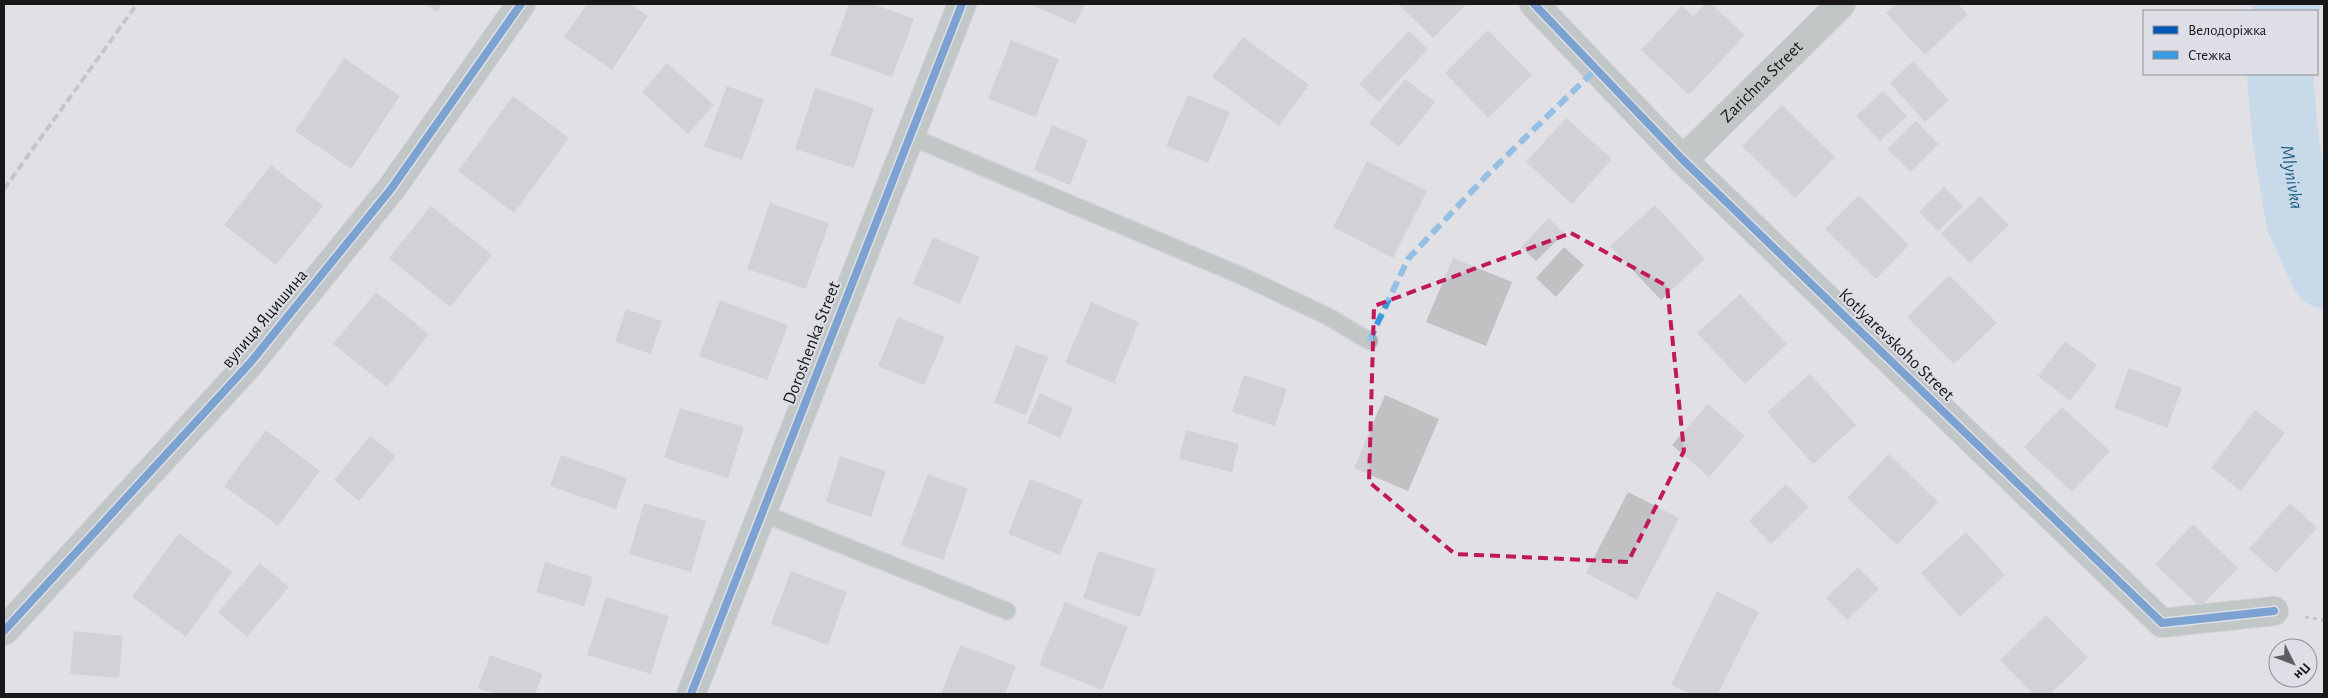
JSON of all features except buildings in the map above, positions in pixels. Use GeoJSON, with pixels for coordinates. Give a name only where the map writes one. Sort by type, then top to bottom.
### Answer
{"type":"FeatureCollection","features":[{"type":"Feature","properties":{"kind":"street","name":"вулиця Яцишина"},"geometry":{"type":"LineString","coordinates":[[4,630],[250,363],[391,189],[522,4]]}},
{"type":"Feature","properties":{"kind":"street","name":"Doroshenka Street"},"geometry":{"type":"LineString","coordinates":[[691,694],[962,4]]}},
{"type":"Feature","properties":{"kind":"street","name":"Kotlyarevskoho Street"},"geometry":{"type":"LineString","coordinates":[[1534,4],[1683,160],[2162,624],[2274,611]]}},
{"type":"Feature","properties":{"kind":"street","name":"Zarichna Street"},"geometry":{"type":"LineString","coordinates":[[1683,160],[1841,4]]}},
{"type":"Feature","properties":{"kind":"lane"},"geometry":{"type":"LineString","coordinates":[[909,136],[1242,276],[1327,316],[1369,341]]}},
{"type":"Feature","properties":{"kind":"lane"},"geometry":{"type":"LineString","coordinates":[[762,513],[1007,611]]}},
{"type":"Feature","properties":{"kind":"highlighted area"},"geometry":{"type":"Polygon","coordinates":[[[1571,233],[1667,286],[1684,451],[1628,562],[1455,554],[1369,482],[1374,306],[1571,233]]]}},
{"type":"Feature","properties":{"kind":"waterway","name":"Mlynivka"},"geometry":{"type":"LineString","coordinates":[[2285,10],[2287,4]]}},
{"type":"Feature","properties":{"kind":"waterway","name":"Mlynivka"},"geometry":{"type":"LineString","coordinates":[[2280,75],[2285,135],[2299,221],[2324,275]]}},
{"type":"Feature","properties":{"kind":"railway"},"geometry":{"type":"LineString","coordinates":[[4,189],[137,4]]}},
{"type":"Feature","properties":{"kind":"marked path"},"geometry":{"type":"LineString","coordinates":[[1369,341],[1408,259],[1492,170],[1597,68]]}},
{"type":"Feature","properties":{"kind":"cycle path"},"geometry":{"type":"LineString","coordinates":[[4,631],[250,363],[391,189],[521,4]]}},
{"type":"Feature","properties":{"kind":"cycle path"},"geometry":{"type":"LineString","coordinates":[[691,694],[962,4]]}},
{"type":"Feature","properties":{"kind":"cycle path"},"geometry":{"type":"LineString","coordinates":[[1534,4],[1683,160],[2162,623],[2274,611]]}}]}
